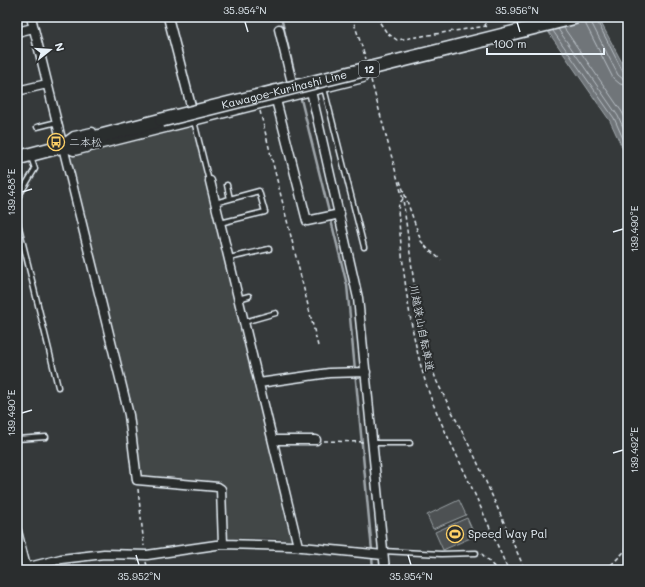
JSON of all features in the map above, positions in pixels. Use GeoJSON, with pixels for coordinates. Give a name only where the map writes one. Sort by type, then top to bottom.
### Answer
{"type":"FeatureCollection","features":[{"type":"Feature","properties":{"kind":"main road","name":"Kawagoe-Kurihashi Line"},"geometry":{"type":"LineString","coordinates":[[17,158],[162,120],[576,17]]}},
{"type":"Feature","properties":{"kind":"street"},"geometry":{"type":"LineString","coordinates":[[30,17],[129,415],[137,480],[218,487],[221,489],[223,544]]}},
{"type":"Feature","properties":{"kind":"street"},"geometry":{"type":"LineString","coordinates":[[168,17],[191,106]]}},
{"type":"Feature","properties":{"kind":"street"},"geometry":{"type":"LineString","coordinates":[[17,32],[33,28]]}},
{"type":"Feature","properties":{"kind":"street"},"geometry":{"type":"LineString","coordinates":[[279,29],[295,95]]}},
{"type":"Feature","properties":{"kind":"street"},"geometry":{"type":"LineString","coordinates":[[63,146],[74,151],[367,78]]}},
{"type":"Feature","properties":{"kind":"street"},"geometry":{"type":"LineString","coordinates":[[17,91],[47,84]]}},
{"type":"Feature","properties":{"kind":"street"},"geometry":{"type":"LineString","coordinates":[[311,91],[358,298],[385,570]]}},
{"type":"Feature","properties":{"kind":"street"},"geometry":{"type":"LineString","coordinates":[[63,146],[74,136],[191,106],[238,96],[245,97],[259,105]]}},
{"type":"Feature","properties":{"kind":"street"},"geometry":{"type":"LineString","coordinates":[[276,100],[307,222],[340,214]]}},
{"type":"Feature","properties":{"kind":"street"},"geometry":{"type":"LineString","coordinates":[[210,181],[298,546]]}},
{"type":"Feature","properties":{"kind":"street"},"geometry":{"type":"LineString","coordinates":[[259,382],[329,373],[366,372]]}},
{"type":"Feature","properties":{"kind":"street"},"geometry":{"type":"LineString","coordinates":[[273,440],[316,440]]}},
{"type":"Feature","properties":{"kind":"street"},"geometry":{"type":"LineString","coordinates":[[17,531],[26,567]]}},
{"type":"Feature","properties":{"kind":"street"},"geometry":{"type":"LineString","coordinates":[[17,570],[61,558],[104,554],[145,555],[223,544],[298,546],[383,553]]}},
{"type":"Feature","properties":{"kind":"lane"},"geometry":{"type":"LineString","coordinates":[[324,88],[364,247]]}},
{"type":"Feature","properties":{"kind":"lane"},"geometry":{"type":"LineString","coordinates":[[37,127],[57,122]]}},
{"type":"Feature","properties":{"kind":"lane"},"geometry":{"type":"LineString","coordinates":[[194,122],[210,181]]}},
{"type":"Feature","properties":{"kind":"lane"},"geometry":{"type":"LineString","coordinates":[[17,199],[34,169],[31,154]]}},
{"type":"Feature","properties":{"kind":"lane"},"geometry":{"type":"LineString","coordinates":[[227,185],[230,199]]}},
{"type":"Feature","properties":{"kind":"lane"},"geometry":{"type":"LineString","coordinates":[[215,203],[259,192],[265,212],[220,223]]}},
{"type":"Feature","properties":{"kind":"lane"},"geometry":{"type":"LineString","coordinates":[[17,219],[58,387]]}},
{"type":"Feature","properties":{"kind":"lane"},"geometry":{"type":"LineString","coordinates":[[229,258],[268,249]]}},
{"type":"Feature","properties":{"kind":"lane"},"geometry":{"type":"LineString","coordinates":[[238,299],[250,296]]}},
{"type":"Feature","properties":{"kind":"lane"},"geometry":{"type":"LineString","coordinates":[[244,322],[276,313]]}},
{"type":"Feature","properties":{"kind":"lane"},"geometry":{"type":"LineString","coordinates":[[17,439],[46,437]]}},
{"type":"Feature","properties":{"kind":"lane"},"geometry":{"type":"LineString","coordinates":[[372,442],[410,443]]}},
{"type":"Feature","properties":{"kind":"lane"},"geometry":{"type":"LineString","coordinates":[[383,553],[476,553]]}},
{"type":"Feature","properties":{"kind":"path"},"geometry":{"type":"LineString","coordinates":[[352,17],[367,64]]}},
{"type":"Feature","properties":{"kind":"path"},"geometry":{"type":"LineString","coordinates":[[376,17],[387,33],[397,40],[486,26]]}},
{"type":"Feature","properties":{"kind":"path"},"geometry":{"type":"LineString","coordinates":[[482,17],[490,31]]}},
{"type":"Feature","properties":{"kind":"path","name":"川越狭山自転車道"},"geometry":{"type":"LineString","coordinates":[[367,78],[403,199],[399,204],[398,210],[402,264],[409,310],[421,366],[429,392],[508,570]]}},
{"type":"Feature","properties":{"kind":"path"},"geometry":{"type":"LineString","coordinates":[[259,105],[318,346]]}},
{"type":"Feature","properties":{"kind":"path"},"geometry":{"type":"LineString","coordinates":[[398,178],[421,241],[442,260]]}},
{"type":"Feature","properties":{"kind":"path"},"geometry":{"type":"LineString","coordinates":[[403,199],[417,307],[429,360],[437,382],[472,451],[525,570]]}},
{"type":"Feature","properties":{"kind":"path"},"geometry":{"type":"LineString","coordinates":[[316,440],[372,442]]}},
{"type":"Feature","properties":{"kind":"path"},"geometry":{"type":"LineString","coordinates":[[137,480],[148,570]]}},
{"type":"Feature","properties":{"kind":"path"},"geometry":{"type":"LineString","coordinates":[[606,570],[625,551],[628,544]]}},
{"type":"Feature","properties":{"kind":"path"},"geometry":{"type":"LineString","coordinates":[[476,553],[487,558],[497,570]]}},
{"type":"Feature","properties":{"kind":"shaded area"},"geometry":{"type":"Polygon","coordinates":[[[193,124],[296,541],[266,538],[225,539],[224,484],[139,477],[90,238],[71,159],[73,154],[193,124]]]}},
{"type":"Feature","properties":{"kind":"shaded area","name":"Speed Way Pal"},"geometry":{"type":"Polygon","coordinates":[[[459,500],[466,515],[433,529],[427,515],[459,500]]]}},
{"type":"Feature","properties":{"kind":"shaded area","name":"Speed Way Pal"},"geometry":{"type":"Polygon","coordinates":[[[467,518],[475,536],[443,550],[435,532],[467,518]]]}},
{"type":"Feature","properties":{"kind":"water"},"geometry":{"type":"Polygon","coordinates":[[[538,17],[598,17],[628,74],[628,160],[610,121],[538,17]]]}},
{"type":"Feature","properties":{"kind":"waterway"},"geometry":{"type":"LineString","coordinates":[[281,17],[297,83]]}},
{"type":"Feature","properties":{"kind":"waterway"},"geometry":{"type":"LineString","coordinates":[[300,95],[347,285],[372,551]]}},
{"type":"Feature","properties":{"kind":"waterway"},"geometry":{"type":"LineString","coordinates":[[372,556],[373,570]]}},
{"type":"Feature","properties":{"kind":"place","name":"二本松"},"geometry":{"type":"Point","coordinates":[56,142]}},
{"type":"Feature","properties":{"kind":"place","name":"Speed Way Pal"},"geometry":{"type":"Point","coordinates":[455,534]}}]}
